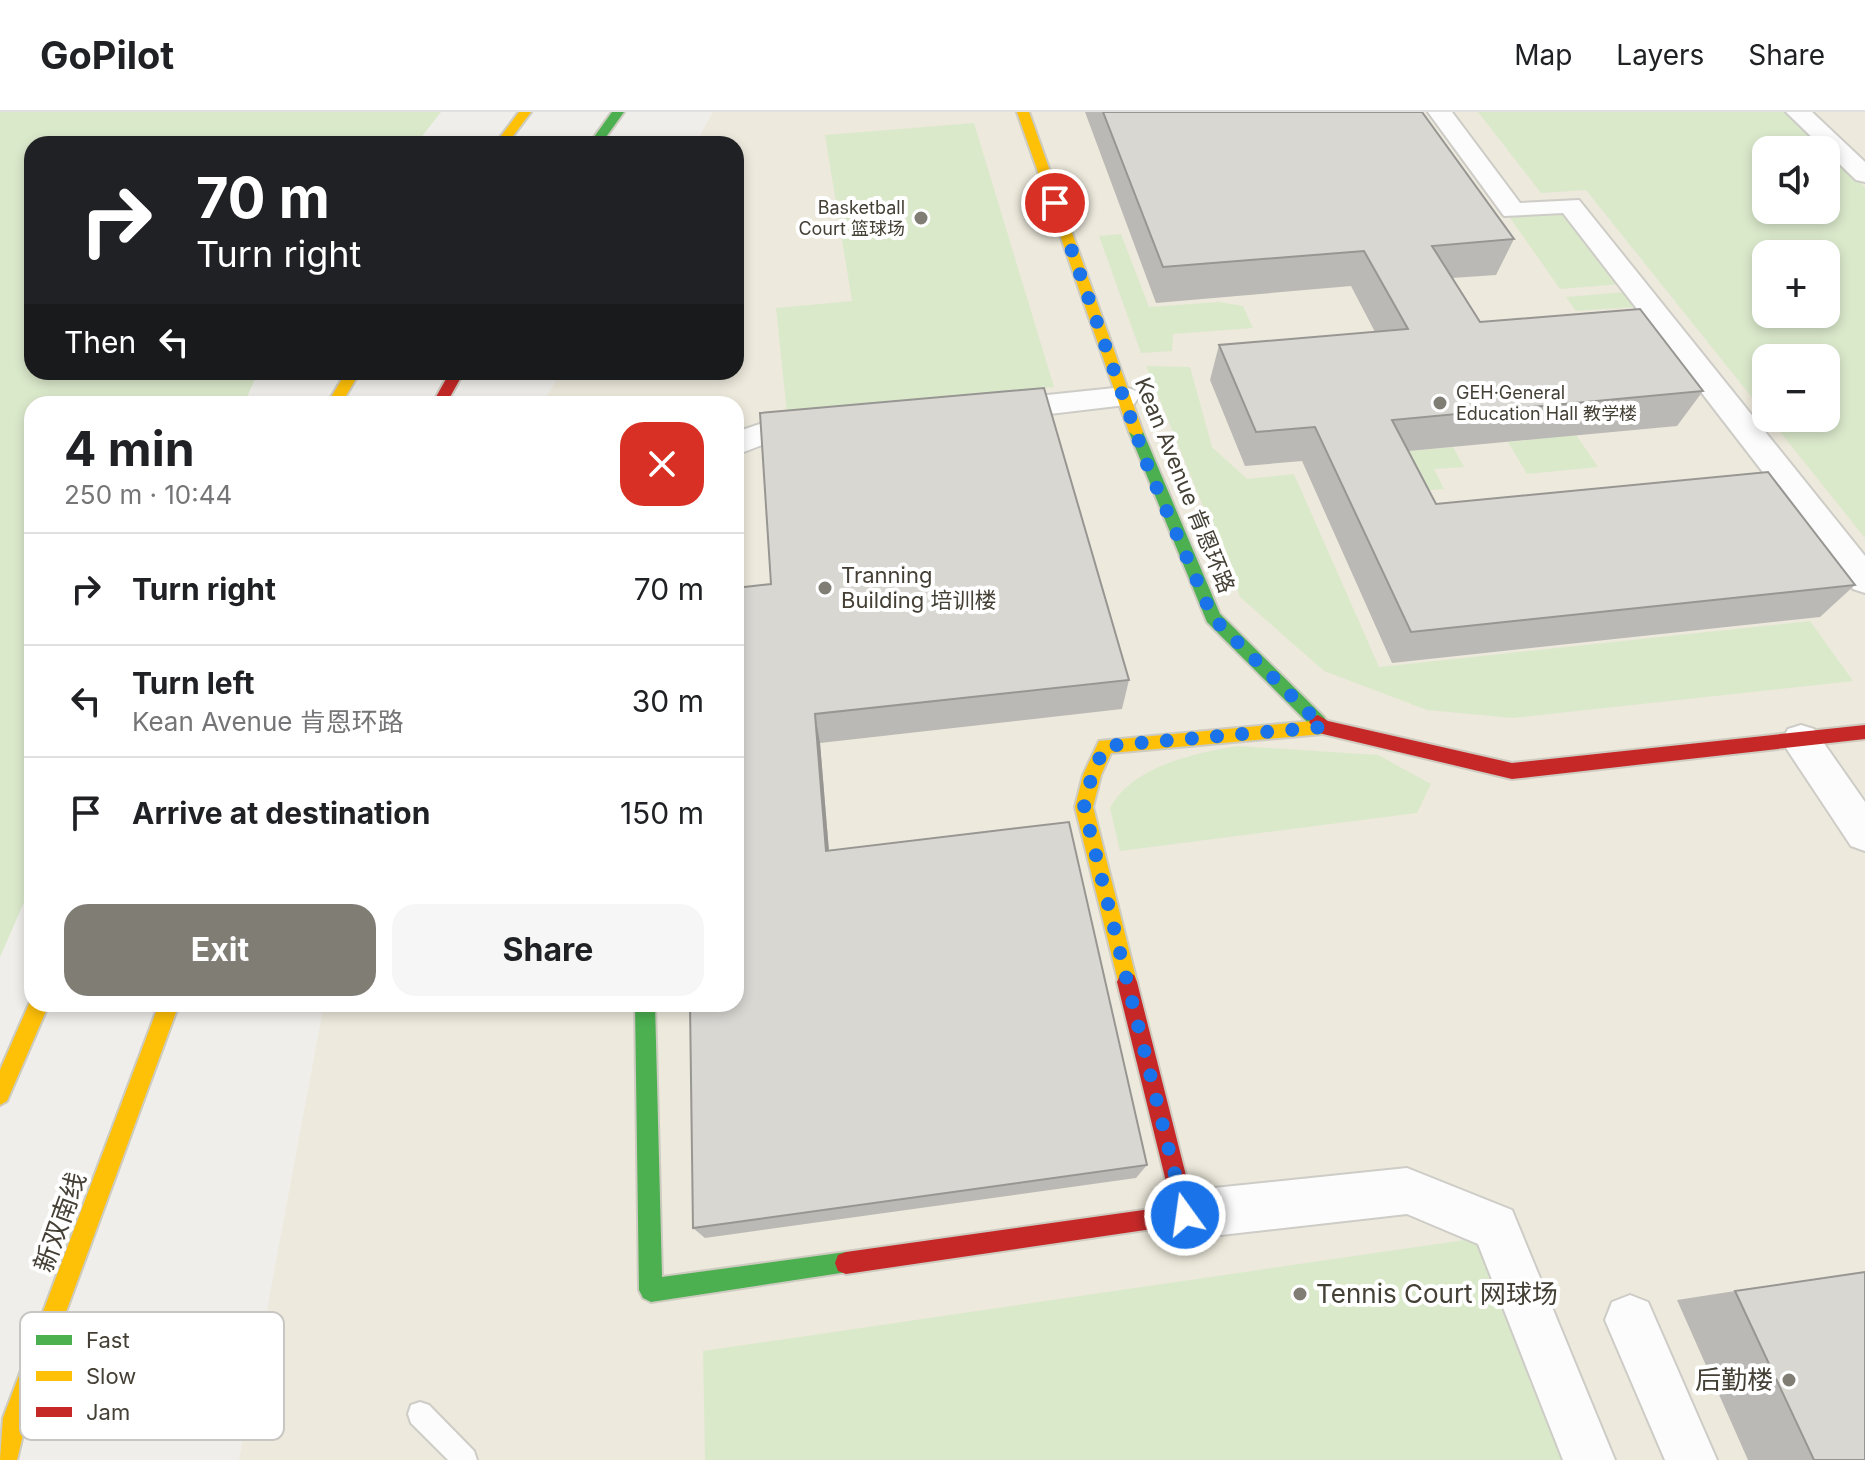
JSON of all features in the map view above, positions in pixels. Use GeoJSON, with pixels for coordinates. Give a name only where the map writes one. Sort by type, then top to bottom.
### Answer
{"type":"FeatureCollection","features":[{"type":"Feature","properties":{"kind":"street"},"geometry":{"type":"LineString","coordinates":[[507,136],[525,112]]}},
{"type":"Feature","properties":{"kind":"street"},"geometry":{"type":"LineString","coordinates":[[601,136],[618,112]]}},
{"type":"Feature","properties":{"kind":"street","name":"Kean Avenue 肯恩环路"},"geometry":{"type":"LineString","coordinates":[[1023,112],[1149,470],[1213,618],[1323,727]]}},
{"type":"Feature","properties":{"kind":"street"},"geometry":{"type":"LineString","coordinates":[[1440,112],[1513,211],[1570,205],[1865,580]]}},
{"type":"Feature","properties":{"kind":"street"},"geometry":{"type":"LineString","coordinates":[[1798,112],[1865,175]]}},
{"type":"Feature","properties":{"kind":"street"},"geometry":{"type":"LineString","coordinates":[[969,413],[1124,397]]}},
{"type":"Feature","properties":{"kind":"street"},"geometry":{"type":"LineString","coordinates":[[744,441],[763,433],[842,425]]}},
{"type":"Feature","properties":{"kind":"street"},"geometry":{"type":"LineString","coordinates":[[1185,1215],[1084,807],[1092,775],[1105,746],[1323,727],[1512,771],[1865,732]]}},
{"type":"Feature","properties":{"kind":"street"},"geometry":{"type":"LineString","coordinates":[[1801,740],[1865,834]]}},
{"type":"Feature","properties":{"kind":"street"},"geometry":{"type":"LineString","coordinates":[[0,1094],[36,1012]]}},
{"type":"Feature","properties":{"kind":"street","name":"新双南线"},"geometry":{"type":"LineString","coordinates":[[54,1312],[166,1012]]}},
{"type":"Feature","properties":{"kind":"street"},"geometry":{"type":"LineString","coordinates":[[645,1012],[651,1290],[1185,1215],[1407,1191],[1495,1227],[1589,1460]]}},
{"type":"Feature","properties":{"kind":"street"},"geometry":{"type":"LineString","coordinates":[[1630,1320],[1691,1460]]}},
{"type":"Feature","properties":{"kind":"street","name":"新双南线"},"geometry":{"type":"LineString","coordinates":[[5,1460],[20,1405]]}},
{"type":"Feature","properties":{"kind":"lane"},"geometry":{"type":"LineString","coordinates":[[420,1414],[465,1460]]}},
{"type":"Feature","properties":{"kind":"shaded area"},"geometry":{"type":"Polygon","coordinates":[[[713,112],[1865,112],[1865,1460],[239,1460],[243,1440],[284,1440],[284,1312],[267,1312],[323,1012],[744,1012],[744,396],[547,396],[556,380],[744,380],[744,136],[700,136],[713,112]]]}},
{"type":"Feature","properties":{"kind":"green space"},"geometry":{"type":"Polygon","coordinates":[[[0,112],[441,112],[422,136],[24,136],[24,380],[254,380],[248,396],[24,396],[24,902],[0,957],[0,112]]]}},
{"type":"Feature","properties":{"kind":"green space"},"geometry":{"type":"Polygon","coordinates":[[[1478,112],[1787,112],[1812,136],[1752,136],[1752,224],[1840,224],[1840,163],[1865,187],[1865,538],[1780,432],[1840,432],[1840,344],[1752,344],[1752,398],[1586,190],[1541,193],[1478,112]]]}},
{"type":"Feature","properties":{"kind":"green space","name":"Basketball Court 篮球场"},"geometry":{"type":"Polygon","coordinates":[[[974,123],[1054,387],[787,413],[776,308],[852,301],[825,135],[974,123]]]}},
{"type":"Feature","properties":{"kind":"green space"},"geometry":{"type":"Polygon","coordinates":[[[1567,210],[1622,284],[1560,289],[1508,215],[1567,210]]]}},
{"type":"Feature","properties":{"kind":"green space"},"geometry":{"type":"Polygon","coordinates":[[[1121,234],[1149,307],[1219,302],[1243,306],[1253,328],[1173,334],[1172,351],[1141,353],[1099,236],[1121,234]]]}},
{"type":"Feature","properties":{"kind":"green space"},"geometry":{"type":"Polygon","coordinates":[[[1625,292],[1636,307],[1576,311],[1566,297],[1625,292]]]}},
{"type":"Feature","properties":{"kind":"green space"},"geometry":{"type":"Polygon","coordinates":[[[1146,366],[1190,367],[1212,447],[1247,479],[1294,474],[1379,667],[1810,621],[1853,681],[1513,718],[1427,710],[1324,671],[1240,597],[1146,366]]]}},
{"type":"Feature","properties":{"kind":"green space"},"geometry":{"type":"Polygon","coordinates":[[[1576,435],[1598,467],[1527,474],[1508,442],[1576,435]]]}},
{"type":"Feature","properties":{"kind":"green space"},"geometry":{"type":"Polygon","coordinates":[[[1453,447],[1464,467],[1434,469],[1444,489],[1419,491],[1400,452],[1453,447]]]}},
{"type":"Feature","properties":{"kind":"green space"},"geometry":{"type":"Polygon","coordinates":[[[1237,746],[1378,755],[1431,784],[1417,813],[1120,851],[1110,808],[1133,782],[1165,764],[1237,746]]]}},
{"type":"Feature","properties":{"kind":"green space","name":"Tennis Court 网球场"},"geometry":{"type":"Polygon","coordinates":[[[1485,1237],[1568,1460],[705,1460],[703,1351],[1485,1237]]]}},
{"type":"Feature","properties":{"kind":"building","name":"GEH·General Education Hall 教学楼"},"geometry":{"type":"Polygon","coordinates":[[[1103,112],[1422,112],[1514,239],[1432,246],[1480,322],[1640,309],[1703,391],[1392,420],[1436,504],[1768,472],[1855,585],[1411,632],[1315,427],[1256,432],[1219,345],[1408,329],[1364,251],[1163,267],[1103,112]]]}},
{"type":"Feature","properties":{"kind":"building"},"geometry":{"type":"Polygon","coordinates":[[[1044,388],[1129,680],[815,714],[826,851],[1069,822],[1147,1165],[693,1228],[690,1012],[744,1012],[744,587],[771,584],[760,413],[1044,388]]]}},
{"type":"Feature","properties":{"kind":"building","name":"后勤楼"},"geometry":{"type":"Polygon","coordinates":[[[1865,1272],[1865,1460],[1814,1460],[1735,1291],[1865,1272]]]}},
{"type":"Feature","properties":{"kind":"traffic: fast"},"geometry":{"type":"LineString","coordinates":[[601,136],[618,112]]}},
{"type":"Feature","properties":{"kind":"traffic: fast"},"geometry":{"type":"LineString","coordinates":[[1136,432],[1213,618],[1318,722]]}},
{"type":"Feature","properties":{"kind":"traffic: fast"},"geometry":{"type":"LineString","coordinates":[[645,1012],[651,1290],[846,1263]]}},
{"type":"Feature","properties":{"kind":"traffic: slow"},"geometry":{"type":"LineString","coordinates":[[507,136],[525,112]]}},
{"type":"Feature","properties":{"kind":"traffic: slow"},"geometry":{"type":"LineString","coordinates":[[1023,112],[1136,432]]}},
{"type":"Feature","properties":{"kind":"traffic: slow"},"geometry":{"type":"LineString","coordinates":[[339,396],[348,380]]}},
{"type":"Feature","properties":{"kind":"traffic: slow"},"geometry":{"type":"LineString","coordinates":[[1127,982],[1084,807],[1092,775],[1105,746],[1323,727]]}},
{"type":"Feature","properties":{"kind":"traffic: slow"},"geometry":{"type":"LineString","coordinates":[[0,1094],[36,1012]]}},
{"type":"Feature","properties":{"kind":"traffic: slow"},"geometry":{"type":"LineString","coordinates":[[54,1312],[166,1012]]}},
{"type":"Feature","properties":{"kind":"traffic: slow"},"geometry":{"type":"LineString","coordinates":[[5,1460],[20,1405]]}},
{"type":"Feature","properties":{"kind":"traffic: jam"},"geometry":{"type":"LineString","coordinates":[[444,396],[452,380]]}},
{"type":"Feature","properties":{"kind":"traffic: jam"},"geometry":{"type":"LineString","coordinates":[[1318,722],[1323,727],[1512,771],[1865,732]]}},
{"type":"Feature","properties":{"kind":"traffic: jam"},"geometry":{"type":"LineString","coordinates":[[846,1263],[1185,1215],[1127,982]]}},
{"type":"Feature","properties":{"kind":"place","name":"Basketball Court 篮球场"},"geometry":{"type":"Point","coordinates":[921,218]}},
{"type":"Feature","properties":{"kind":"place","name":"GEH·General Education Hall 教学楼"},"geometry":{"type":"Point","coordinates":[1440,403]}},
{"type":"Feature","properties":{"kind":"place","name":"Tranning Building 培训楼"},"geometry":{"type":"Point","coordinates":[825,588]}},
{"type":"Feature","properties":{"kind":"place","name":"Tennis Court 网球场"},"geometry":{"type":"Point","coordinates":[1300,1294]}},
{"type":"Feature","properties":{"kind":"place","name":"后勤楼"},"geometry":{"type":"Point","coordinates":[1789,1380]}},
{"type":"Feature","properties":{"kind":"route"},"geometry":{"type":"LineString","coordinates":[[1055,203],[1149,470],[1213,618],[1323,727],[1105,746],[1092,775],[1084,807],[1185,1215]]}}]}
